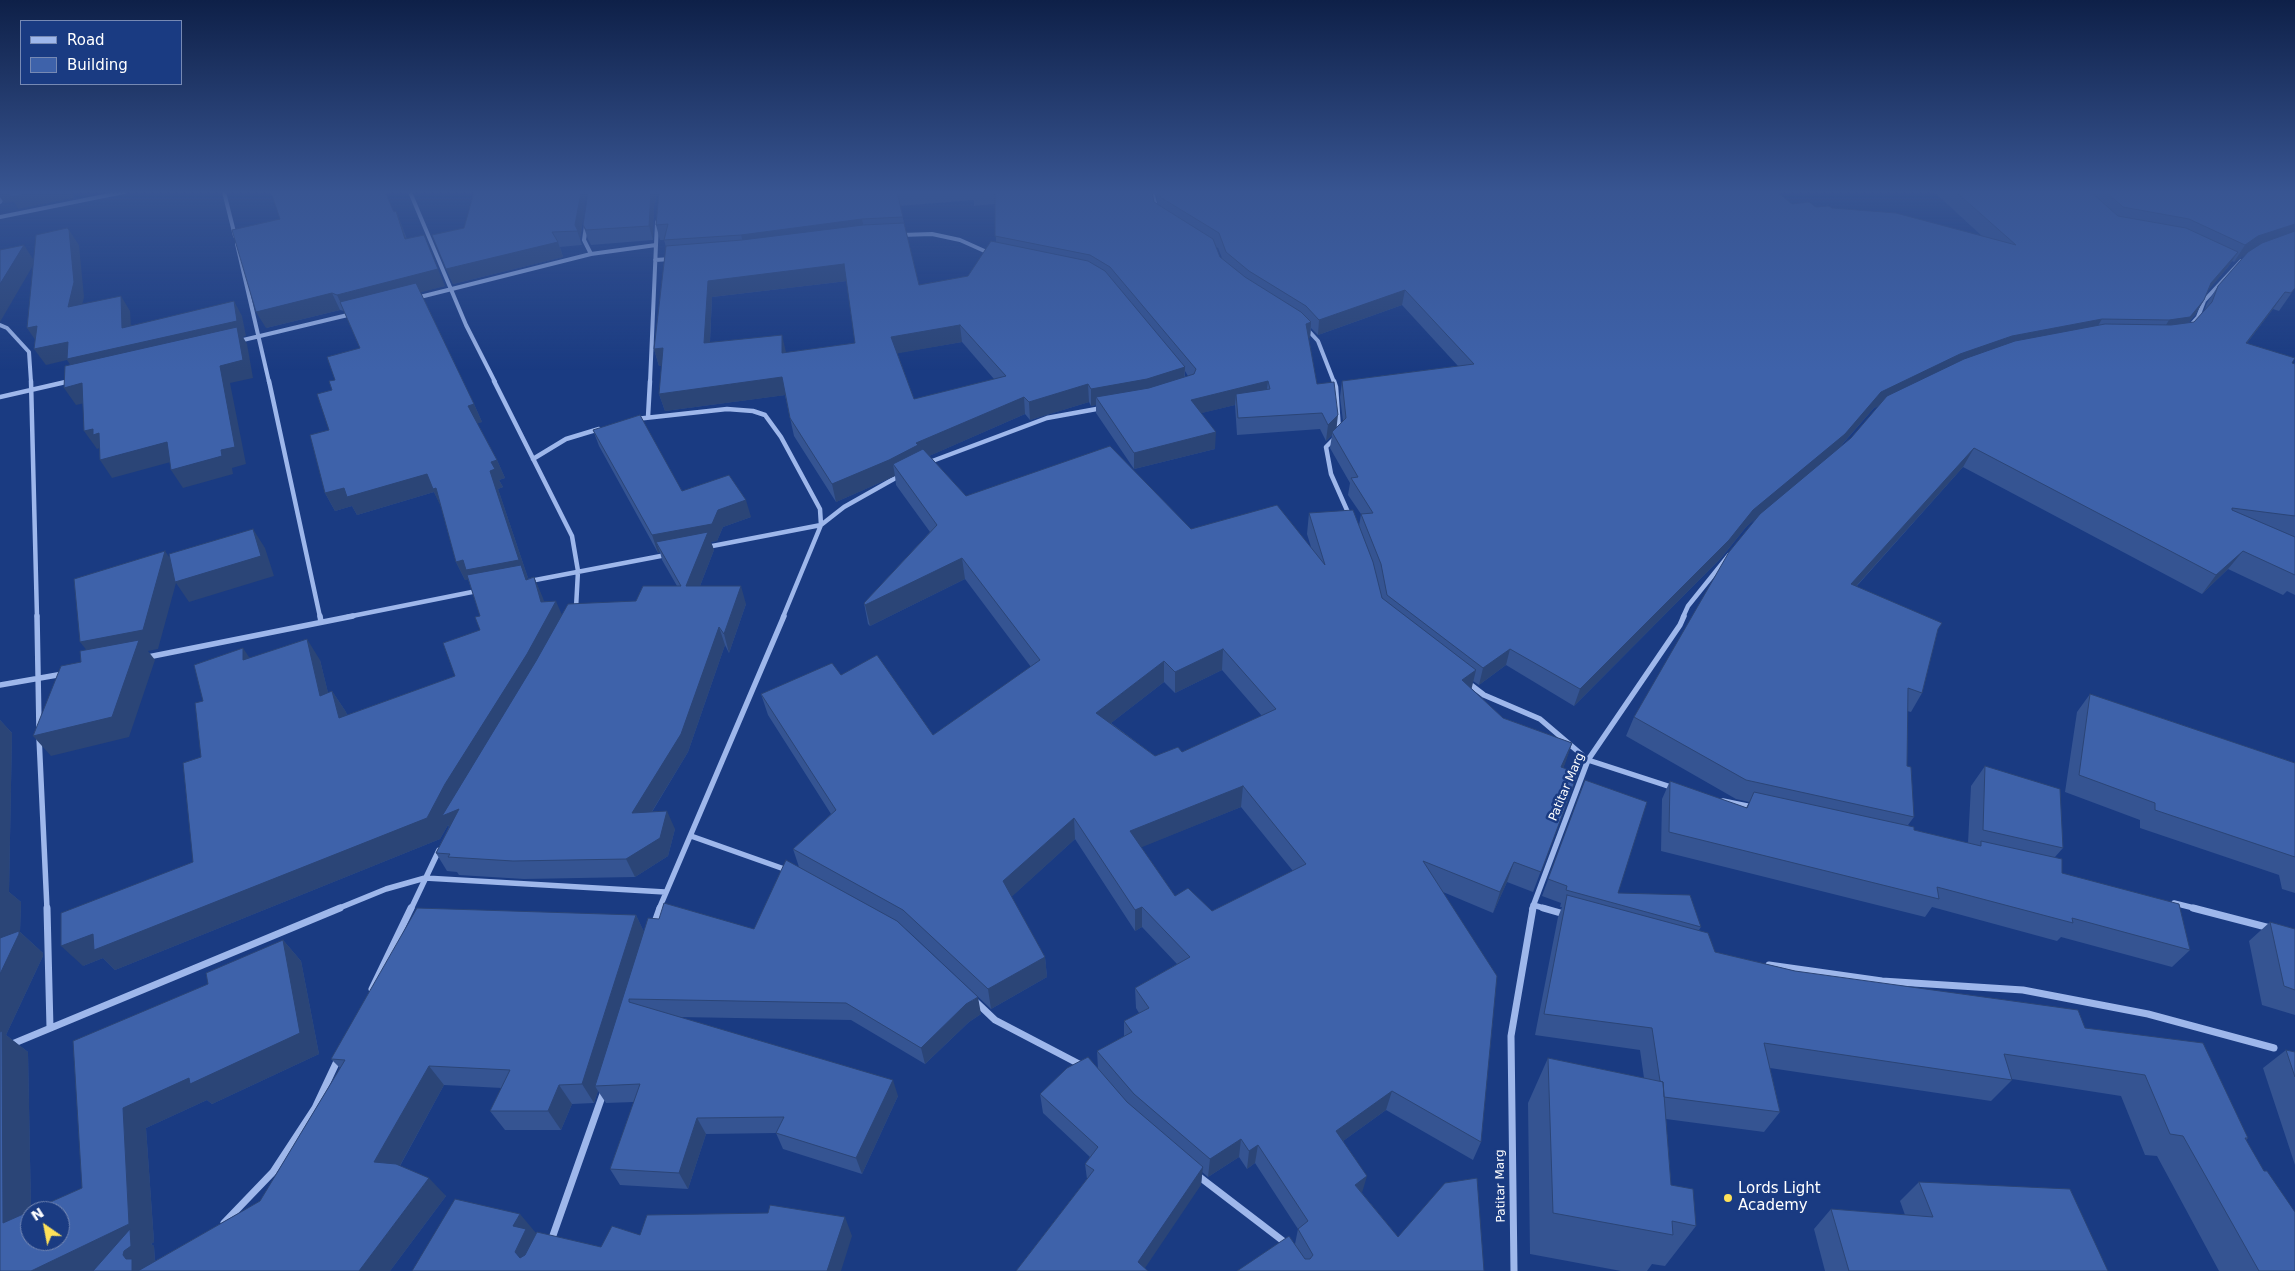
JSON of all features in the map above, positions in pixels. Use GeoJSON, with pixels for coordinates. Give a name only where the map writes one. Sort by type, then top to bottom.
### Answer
{"type":"FeatureCollection","features":[{"type":"Feature","properties":{"kind":"street"},"geometry":{"type":"LineString","coordinates":[[238,251],[259,337],[321,622]]}},
{"type":"Feature","properties":{"kind":"street"},"geometry":{"type":"LineString","coordinates":[[436,251],[466,325],[572,536],[578,571],[576,613]]}},
{"type":"Feature","properties":{"kind":"street"},"geometry":{"type":"LineString","coordinates":[[414,299],[591,254],[610,251]]}},
{"type":"Feature","properties":{"kind":"street"},"geometry":{"type":"LineString","coordinates":[[648,417],[656,251]]}},
{"type":"Feature","properties":{"kind":"street"},"geometry":{"type":"LineString","coordinates":[[987,251],[993,254]]}},
{"type":"Feature","properties":{"kind":"street"},"geometry":{"type":"LineString","coordinates":[[2187,329],[2198,316],[2204,301],[2234,266],[2249,256]]}},
{"type":"Feature","properties":{"kind":"street"},"geometry":{"type":"LineString","coordinates":[[655,260],[675,258]]}},
{"type":"Feature","properties":{"kind":"street"},"geometry":{"type":"LineString","coordinates":[[231,343],[356,313]]}},
{"type":"Feature","properties":{"kind":"street"},"geometry":{"type":"LineString","coordinates":[[1302,324],[1318,341],[1336,387],[1340,433],[1326,447],[1331,474],[1351,519]]}},
{"type":"Feature","properties":{"kind":"street"},"geometry":{"type":"LineString","coordinates":[[0,325],[7,328],[29,352],[32,390],[39,742],[50,976],[50,1028]]}},
{"type":"Feature","properties":{"kind":"street"},"geometry":{"type":"LineString","coordinates":[[0,397],[79,379]]}},
{"type":"Feature","properties":{"kind":"street"},"geometry":{"type":"LineString","coordinates":[[921,466],[945,455],[1047,418],[1111,406]]}},
{"type":"Feature","properties":{"kind":"street"},"geometry":{"type":"LineString","coordinates":[[629,420],[727,409],[753,411],[764,416],[781,438],[820,509],[821,526],[691,836],[665,892],[650,936]]}},
{"type":"Feature","properties":{"kind":"street"},"geometry":{"type":"LineString","coordinates":[[533,458],[566,439],[602,428]]}},
{"type":"Feature","properties":{"kind":"street"},"geometry":{"type":"LineString","coordinates":[[704,548],[821,526],[844,507],[905,474]]}},
{"type":"Feature","properties":{"kind":"street","name":"Patitar Marg"},"geometry":{"type":"LineString","coordinates":[[1514,1271],[1511,1036],[1533,905],[1588,760],[1680,625],[1688,606],[1731,552]]}},
{"type":"Feature","properties":{"kind":"street"},"geometry":{"type":"LineString","coordinates":[[521,582],[675,553]]}},
{"type":"Feature","properties":{"kind":"street"},"geometry":{"type":"LineString","coordinates":[[146,658],[483,590]]}},
{"type":"Feature","properties":{"kind":"street"},"geometry":{"type":"LineString","coordinates":[[0,685],[68,674]]}},
{"type":"Feature","properties":{"kind":"street"},"geometry":{"type":"LineString","coordinates":[[1462,678],[1484,696],[1540,719],[1588,760],[1679,790]]}},
{"type":"Feature","properties":{"kind":"street"},"geometry":{"type":"LineString","coordinates":[[1717,799],[1756,808]]}},
{"type":"Feature","properties":{"kind":"street"},"geometry":{"type":"LineString","coordinates":[[691,836],[794,872]]}},
{"type":"Feature","properties":{"kind":"street"},"geometry":{"type":"LineString","coordinates":[[370,993],[441,847]]}},
{"type":"Feature","properties":{"kind":"street"},"geometry":{"type":"LineString","coordinates":[[0,1049],[386,889],[425,878],[665,892]]}},
{"type":"Feature","properties":{"kind":"street"},"geometry":{"type":"LineString","coordinates":[[2162,900],[2276,929]]}},
{"type":"Feature","properties":{"kind":"street"},"geometry":{"type":"LineString","coordinates":[[1533,905],[1570,915]]}},
{"type":"Feature","properties":{"kind":"street"},"geometry":{"type":"LineString","coordinates":[[1757,964],[1882,981],[2023,990],[2148,1014],[2274,1048]]}},
{"type":"Feature","properties":{"kind":"street"},"geometry":{"type":"LineString","coordinates":[[968,993],[996,1020],[1090,1070]]}},
{"type":"Feature","properties":{"kind":"street"},"geometry":{"type":"LineString","coordinates":[[215,1230],[223,1225],[273,1172],[314,1108],[340,1055]]}},
{"type":"Feature","properties":{"kind":"street"},"geometry":{"type":"LineString","coordinates":[[547,1251],[606,1085]]}},
{"type":"Feature","properties":{"kind":"street"},"geometry":{"type":"LineString","coordinates":[[1188,1167],[1284,1240],[1289,1248]]}},
{"type":"Feature","properties":{"kind":"building"},"geometry":{"type":"Polygon","coordinates":[[[0,251],[20,251],[0,284],[0,251]]]}},
{"type":"Feature","properties":{"kind":"building"},"geometry":{"type":"Polygon","coordinates":[[[34,251],[71,251],[74,282],[68,307],[121,296],[122,328],[234,301],[237,321],[67,359],[68,342],[34,349],[37,326],[27,328],[34,251]]]}},
{"type":"Feature","properties":{"kind":"building"},"geometry":{"type":"Polygon","coordinates":[[[238,251],[431,251],[438,269],[337,295],[332,293],[256,312],[238,251]]]}},
{"type":"Feature","properties":{"kind":"building"},"geometry":{"type":"Polygon","coordinates":[[[439,251],[519,251],[446,269],[439,251]]]}},
{"type":"Feature","properties":{"kind":"building"},"geometry":{"type":"Polygon","coordinates":[[[665,251],[911,251],[919,285],[968,276],[984,251],[1041,251],[1088,261],[1105,271],[1185,367],[1147,379],[1091,389],[1088,384],[1029,402],[1024,397],[916,443],[918,445],[889,460],[832,484],[790,418],[782,377],[659,394],[663,348],[654,349],[665,251]],[[844,264],[708,281],[704,343],[782,335],[782,353],[855,343],[844,264]],[[960,325],[891,337],[914,399],[1006,376],[960,325]]]}},
{"type":"Feature","properties":{"kind":"building"},"geometry":{"type":"Polygon","coordinates":[[[1072,251],[1218,251],[1220,257],[1245,277],[1301,312],[1311,322],[1306,324],[1317,384],[1334,382],[1338,415],[1328,425],[1322,413],[1238,418],[1236,394],[1270,389],[1268,381],[1191,400],[1216,432],[1134,453],[1096,397],[1149,388],[1194,374],[1196,369],[1110,267],[1090,255],[1072,251]]]}},
{"type":"Feature","properties":{"kind":"building"},"geometry":{"type":"Polygon","coordinates":[[[2295,251],[2295,288],[2291,293],[2285,292],[2246,343],[2295,358],[2292,363],[2295,364],[2295,516],[2232,508],[2232,510],[2295,537],[2295,575],[2243,551],[2216,575],[1974,448],[1851,584],[1942,623],[1938,629],[1922,693],[1908,688],[1907,766],[1911,767],[1914,817],[1746,780],[1634,717],[1729,552],[1760,514],[1851,438],[1887,396],[1964,359],[2015,341],[2105,324],[2171,325],[2194,322],[2212,302],[2218,286],[2248,252],[2295,251]]]}},
{"type":"Feature","properties":{"kind":"building"},"geometry":{"type":"Polygon","coordinates":[[[1226,252],[2238,252],[2211,283],[2204,300],[2190,317],[2169,320],[2102,319],[2012,336],[1960,354],[1881,392],[1845,434],[1753,510],[1729,540],[1580,689],[1510,649],[1483,668],[1387,595],[1381,564],[1361,514],[1373,513],[1351,478],[1358,477],[1332,432],[1346,418],[1342,381],[1474,364],[1405,290],[1319,320],[1306,306],[1249,271],[1226,252]]]}},
{"type":"Feature","properties":{"kind":"building"},"geometry":{"type":"Polygon","coordinates":[[[416,283],[474,404],[468,406],[497,460],[491,462],[495,469],[490,471],[519,560],[466,570],[463,560],[456,562],[436,488],[433,489],[427,474],[347,497],[344,488],[325,493],[310,435],[329,430],[317,394],[332,390],[329,381],[335,380],[327,357],[360,348],[340,302],[416,283]]]}},
{"type":"Feature","properties":{"kind":"building"},"geometry":{"type":"Polygon","coordinates":[[[237,327],[243,360],[220,366],[235,447],[221,450],[222,456],[171,470],[167,442],[100,460],[99,433],[93,435],[93,429],[84,431],[82,383],[64,388],[65,366],[237,327]]]}},
{"type":"Feature","properties":{"kind":"building"},"geometry":{"type":"Polygon","coordinates":[[[640,415],[682,491],[729,475],[746,500],[718,510],[712,524],[652,535],[593,430],[640,415]]]}},
{"type":"Feature","properties":{"kind":"building"},"geometry":{"type":"Polygon","coordinates":[[[1110,446],[1191,529],[1277,505],[1325,565],[1309,513],[1353,510],[1373,562],[1382,598],[1476,670],[1462,680],[1503,718],[1572,743],[1561,767],[1578,773],[1541,872],[1514,862],[1500,892],[1423,861],[1497,976],[1481,1142],[1392,1091],[1336,1131],[1367,1176],[1355,1185],[1398,1237],[1445,1183],[1477,1178],[1484,1271],[1237,1271],[1289,1236],[1305,1259],[1310,1259],[1313,1255],[1298,1229],[1308,1221],[1258,1145],[1249,1151],[1241,1139],[1210,1159],[1134,1094],[1097,1051],[1132,1032],[1124,1021],[1149,1008],[1135,988],[1190,957],[1142,907],[1135,910],[1074,818],[1003,881],[1045,957],[988,989],[903,910],[793,849],[836,810],[761,694],[832,663],[841,675],[877,655],[933,735],[1040,660],[962,558],[865,605],[864,603],[937,525],[893,464],[923,449],[966,496],[1110,446]],[[1223,649],[1175,672],[1164,661],[1096,713],[1155,756],[1178,747],[1182,752],[1276,709],[1223,649]],[[1243,786],[1130,831],[1175,896],[1188,888],[1212,911],[1306,864],[1243,786]]]}},
{"type":"Feature","properties":{"kind":"building"},"geometry":{"type":"Polygon","coordinates":[[[253,529],[261,556],[175,582],[169,554],[253,529]]]}},
{"type":"Feature","properties":{"kind":"building"},"geometry":{"type":"Polygon","coordinates":[[[708,532],[686,586],[741,586],[724,634],[719,627],[681,734],[632,813],[667,811],[660,838],[626,859],[513,861],[448,857],[450,854],[436,853],[459,809],[442,816],[536,661],[568,604],[636,601],[643,586],[681,586],[656,542],[708,532]]]}},
{"type":"Feature","properties":{"kind":"building"},"geometry":{"type":"Polygon","coordinates":[[[165,551],[143,630],[80,642],[74,579],[165,551]]]}},
{"type":"Feature","properties":{"kind":"building"},"geometry":{"type":"Polygon","coordinates":[[[521,565],[526,580],[534,577],[541,602],[556,601],[527,654],[445,784],[427,818],[94,950],[93,934],[61,946],[61,913],[193,862],[183,763],[201,757],[195,703],[203,701],[194,665],[243,648],[243,660],[307,639],[320,696],[332,691],[339,718],[455,676],[443,643],[480,630],[475,617],[480,616],[467,575],[521,565]]]}},
{"type":"Feature","properties":{"kind":"building"},"geometry":{"type":"Polygon","coordinates":[[[139,640],[112,717],[33,736],[61,666],[81,662],[80,651],[139,640]]]}},
{"type":"Feature","properties":{"kind":"building"},"geometry":{"type":"Polygon","coordinates":[[[2090,694],[2295,763],[2295,857],[2155,810],[2155,803],[2079,775],[2090,694]]]}},
{"type":"Feature","properties":{"kind":"building"},"geometry":{"type":"Polygon","coordinates":[[[1985,766],[2060,789],[2063,848],[1983,830],[1985,766]]]}},
{"type":"Feature","properties":{"kind":"building"},"geometry":{"type":"Polygon","coordinates":[[[1585,780],[1647,802],[1618,893],[1690,895],[1701,927],[1566,890],[1567,886],[1548,879],[1585,780]]]}},
{"type":"Feature","properties":{"kind":"building"},"geometry":{"type":"Polygon","coordinates":[[[1670,781],[1747,808],[1754,792],[1914,827],[1914,830],[1981,846],[1981,841],[2062,859],[2062,873],[2179,904],[2190,950],[2072,918],[2073,923],[1937,887],[1939,899],[1669,832],[1670,781]]]}},
{"type":"Feature","properties":{"kind":"building"},"geometry":{"type":"Polygon","coordinates":[[[786,860],[897,921],[978,997],[966,1004],[921,1048],[846,1003],[629,999],[629,1002],[893,1080],[856,1158],[776,1133],[784,1117],[697,1118],[679,1173],[610,1169],[640,1084],[595,1086],[648,918],[659,919],[664,903],[754,929],[786,860]]]}},
{"type":"Feature","properties":{"kind":"building"},"geometry":{"type":"Polygon","coordinates":[[[1567,895],[1708,933],[1715,952],[1795,971],[2078,1010],[2085,1028],[2203,1043],[2248,1138],[2245,1138],[2264,1171],[2267,1171],[2295,1212],[2295,1271],[2259,1271],[2183,1136],[2170,1134],[2145,1075],[2004,1054],[2012,1080],[1764,1043],[1780,1112],[1664,1097],[1663,1082],[1660,1081],[1652,1028],[1544,1014],[1567,895]]]}},
{"type":"Feature","properties":{"kind":"building"},"geometry":{"type":"Polygon","coordinates":[[[417,908],[636,915],[582,1084],[559,1085],[548,1111],[490,1111],[510,1070],[429,1066],[374,1162],[396,1164],[429,1178],[359,1271],[138,1271],[260,1201],[345,1060],[331,1059],[417,908]]]}},
{"type":"Feature","properties":{"kind":"building"},"geometry":{"type":"Polygon","coordinates":[[[2270,922],[2295,929],[2295,990],[2284,986],[2270,922]]]}},
{"type":"Feature","properties":{"kind":"building"},"geometry":{"type":"Polygon","coordinates":[[[19,931],[19,934],[0,974],[0,938],[19,931]]]}},
{"type":"Feature","properties":{"kind":"building"},"geometry":{"type":"Polygon","coordinates":[[[283,940],[300,1033],[190,1084],[189,1078],[123,1108],[129,1224],[31,1271],[0,1271],[0,1032],[2,1031],[3,1223],[20,1215],[20,1251],[70,1251],[70,1201],[53,1201],[82,1188],[73,1041],[208,984],[206,973],[283,940]]]}},
{"type":"Feature","properties":{"kind":"building"},"geometry":{"type":"Polygon","coordinates":[[[2286,1050],[2295,1052],[2295,1077],[2286,1050]]]}},
{"type":"Feature","properties":{"kind":"building"},"geometry":{"type":"Polygon","coordinates":[[[1088,1057],[1127,1102],[1203,1167],[1138,1262],[1148,1271],[1016,1271],[1094,1170],[1085,1164],[1098,1147],[1040,1094],[1067,1068],[1088,1057]]]}},
{"type":"Feature","properties":{"kind":"building"},"geometry":{"type":"Polygon","coordinates":[[[1548,1058],[1663,1082],[1671,1185],[1693,1189],[1696,1226],[1672,1221],[1673,1235],[1553,1213],[1548,1058]]]}},
{"type":"Feature","properties":{"kind":"building"},"geometry":{"type":"Polygon","coordinates":[[[1919,1182],[2070,1189],[2108,1271],[1849,1271],[1831,1209],[1933,1217],[1919,1182]]]}},
{"type":"Feature","properties":{"kind":"building"},"geometry":{"type":"Polygon","coordinates":[[[455,1199],[520,1214],[513,1226],[526,1229],[515,1252],[520,1258],[525,1255],[537,1232],[601,1247],[612,1226],[640,1235],[647,1215],[768,1213],[770,1205],[845,1217],[827,1271],[412,1271],[455,1199]]]}},
{"type":"Feature","properties":{"kind":"building"},"geometry":{"type":"Polygon","coordinates":[[[130,1229],[131,1246],[124,1251],[123,1255],[126,1259],[132,1259],[132,1271],[93,1271],[130,1229]]]}},
{"type":"Feature","properties":{"kind":"place","name":"Lords Light Academy"},"geometry":{"type":"Point","coordinates":[1728,1198]}}]}
